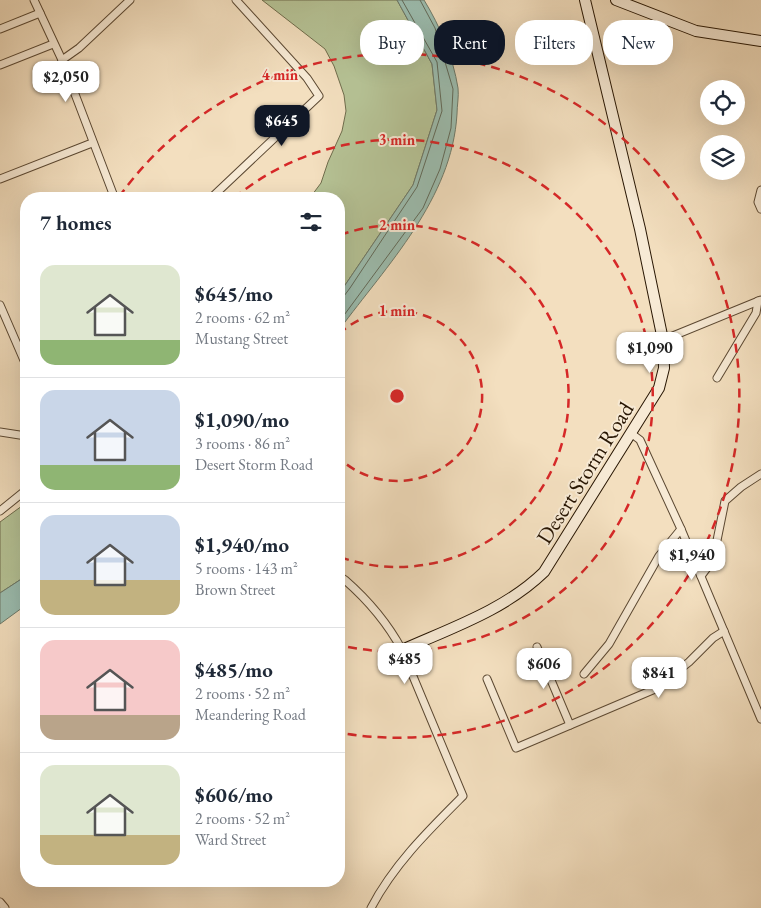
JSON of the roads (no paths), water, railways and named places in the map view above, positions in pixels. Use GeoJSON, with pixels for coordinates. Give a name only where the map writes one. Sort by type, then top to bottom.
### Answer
{"type":"FeatureCollection","features":[{"type":"Feature","properties":{"kind":"street"},"geometry":{"type":"LineString","coordinates":[[34,0],[62,60],[112,192]]}},
{"type":"Feature","properties":{"kind":"street"},"geometry":{"type":"LineString","coordinates":[[62,60],[80,48],[130,0]]}},
{"type":"Feature","properties":{"kind":"street"},"geometry":{"type":"LineString","coordinates":[[218,192],[318,99],[316,88],[236,0]]}},
{"type":"Feature","properties":{"kind":"street","name":"Desert Storm Road"},"geometry":{"type":"LineString","coordinates":[[402,650],[493,609],[530,586],[554,558],[659,388],[664,368],[663,340],[640,229],[585,0]]}},
{"type":"Feature","properties":{"kind":"street"},"geometry":{"type":"LineString","coordinates":[[616,0],[696,31],[761,41]]}},
{"type":"Feature","properties":{"kind":"street"},"geometry":{"type":"LineString","coordinates":[[0,29],[40,13]]}},
{"type":"Feature","properties":{"kind":"street"},"geometry":{"type":"LineString","coordinates":[[0,65],[53,44]]}},
{"type":"Feature","properties":{"kind":"street"},"geometry":{"type":"LineString","coordinates":[[0,179],[92,143]]}},
{"type":"Feature","properties":{"kind":"street"},"geometry":{"type":"LineString","coordinates":[[761,190],[758,202],[761,209]]}},
{"type":"Feature","properties":{"kind":"street"},"geometry":{"type":"LineString","coordinates":[[663,340],[760,300]]}},
{"type":"Feature","properties":{"kind":"street"},"geometry":{"type":"LineString","coordinates":[[717,378],[756,313],[760,300]]}},
{"type":"Feature","properties":{"kind":"street"},"geometry":{"type":"LineString","coordinates":[[0,305],[20,351]]}},
{"type":"Feature","properties":{"kind":"street"},"geometry":{"type":"LineString","coordinates":[[0,432],[20,435]]}},
{"type":"Feature","properties":{"kind":"street"},"geometry":{"type":"LineString","coordinates":[[632,434],[640,440],[681,529],[761,718]]}},
{"type":"Feature","properties":{"kind":"street"},"geometry":{"type":"LineString","coordinates":[[701,576],[713,560],[725,501],[741,486],[761,474]]}},
{"type":"Feature","properties":{"kind":"street"},"geometry":{"type":"LineString","coordinates":[[0,511],[20,495]]}},
{"type":"Feature","properties":{"kind":"street"},"geometry":{"type":"LineString","coordinates":[[584,674],[609,644],[659,556],[681,529]]}},
{"type":"Feature","properties":{"kind":"street"},"geometry":{"type":"LineString","coordinates":[[345,580],[379,612],[402,650],[463,796],[425,834],[403,860],[382,888],[371,908]]}},
{"type":"Feature","properties":{"kind":"street"},"geometry":{"type":"LineString","coordinates":[[487,679],[516,748],[655,689],[689,662],[713,638],[724,632]]}},
{"type":"Feature","properties":{"kind":"street"},"geometry":{"type":"LineString","coordinates":[[537,647],[570,726]]}},
{"type":"Feature","properties":{"kind":"street"},"geometry":{"type":"LineString","coordinates":[[0,902],[5,908]]}},
{"type":"Feature","properties":{"kind":"water"},"geometry":{"type":"Polygon","coordinates":[[[397,0],[424,0],[435,20],[434,65],[453,65],[458,91],[457,114],[452,145],[443,174],[430,203],[414,230],[345,322],[345,285],[413,185],[437,110],[432,64],[424,49],[424,20],[408,20],[397,0]]]}},
{"type":"Feature","properties":{"kind":"water"},"geometry":{"type":"Polygon","coordinates":[[[20,580],[20,609],[0,624],[0,593],[20,580]]]}}]}
